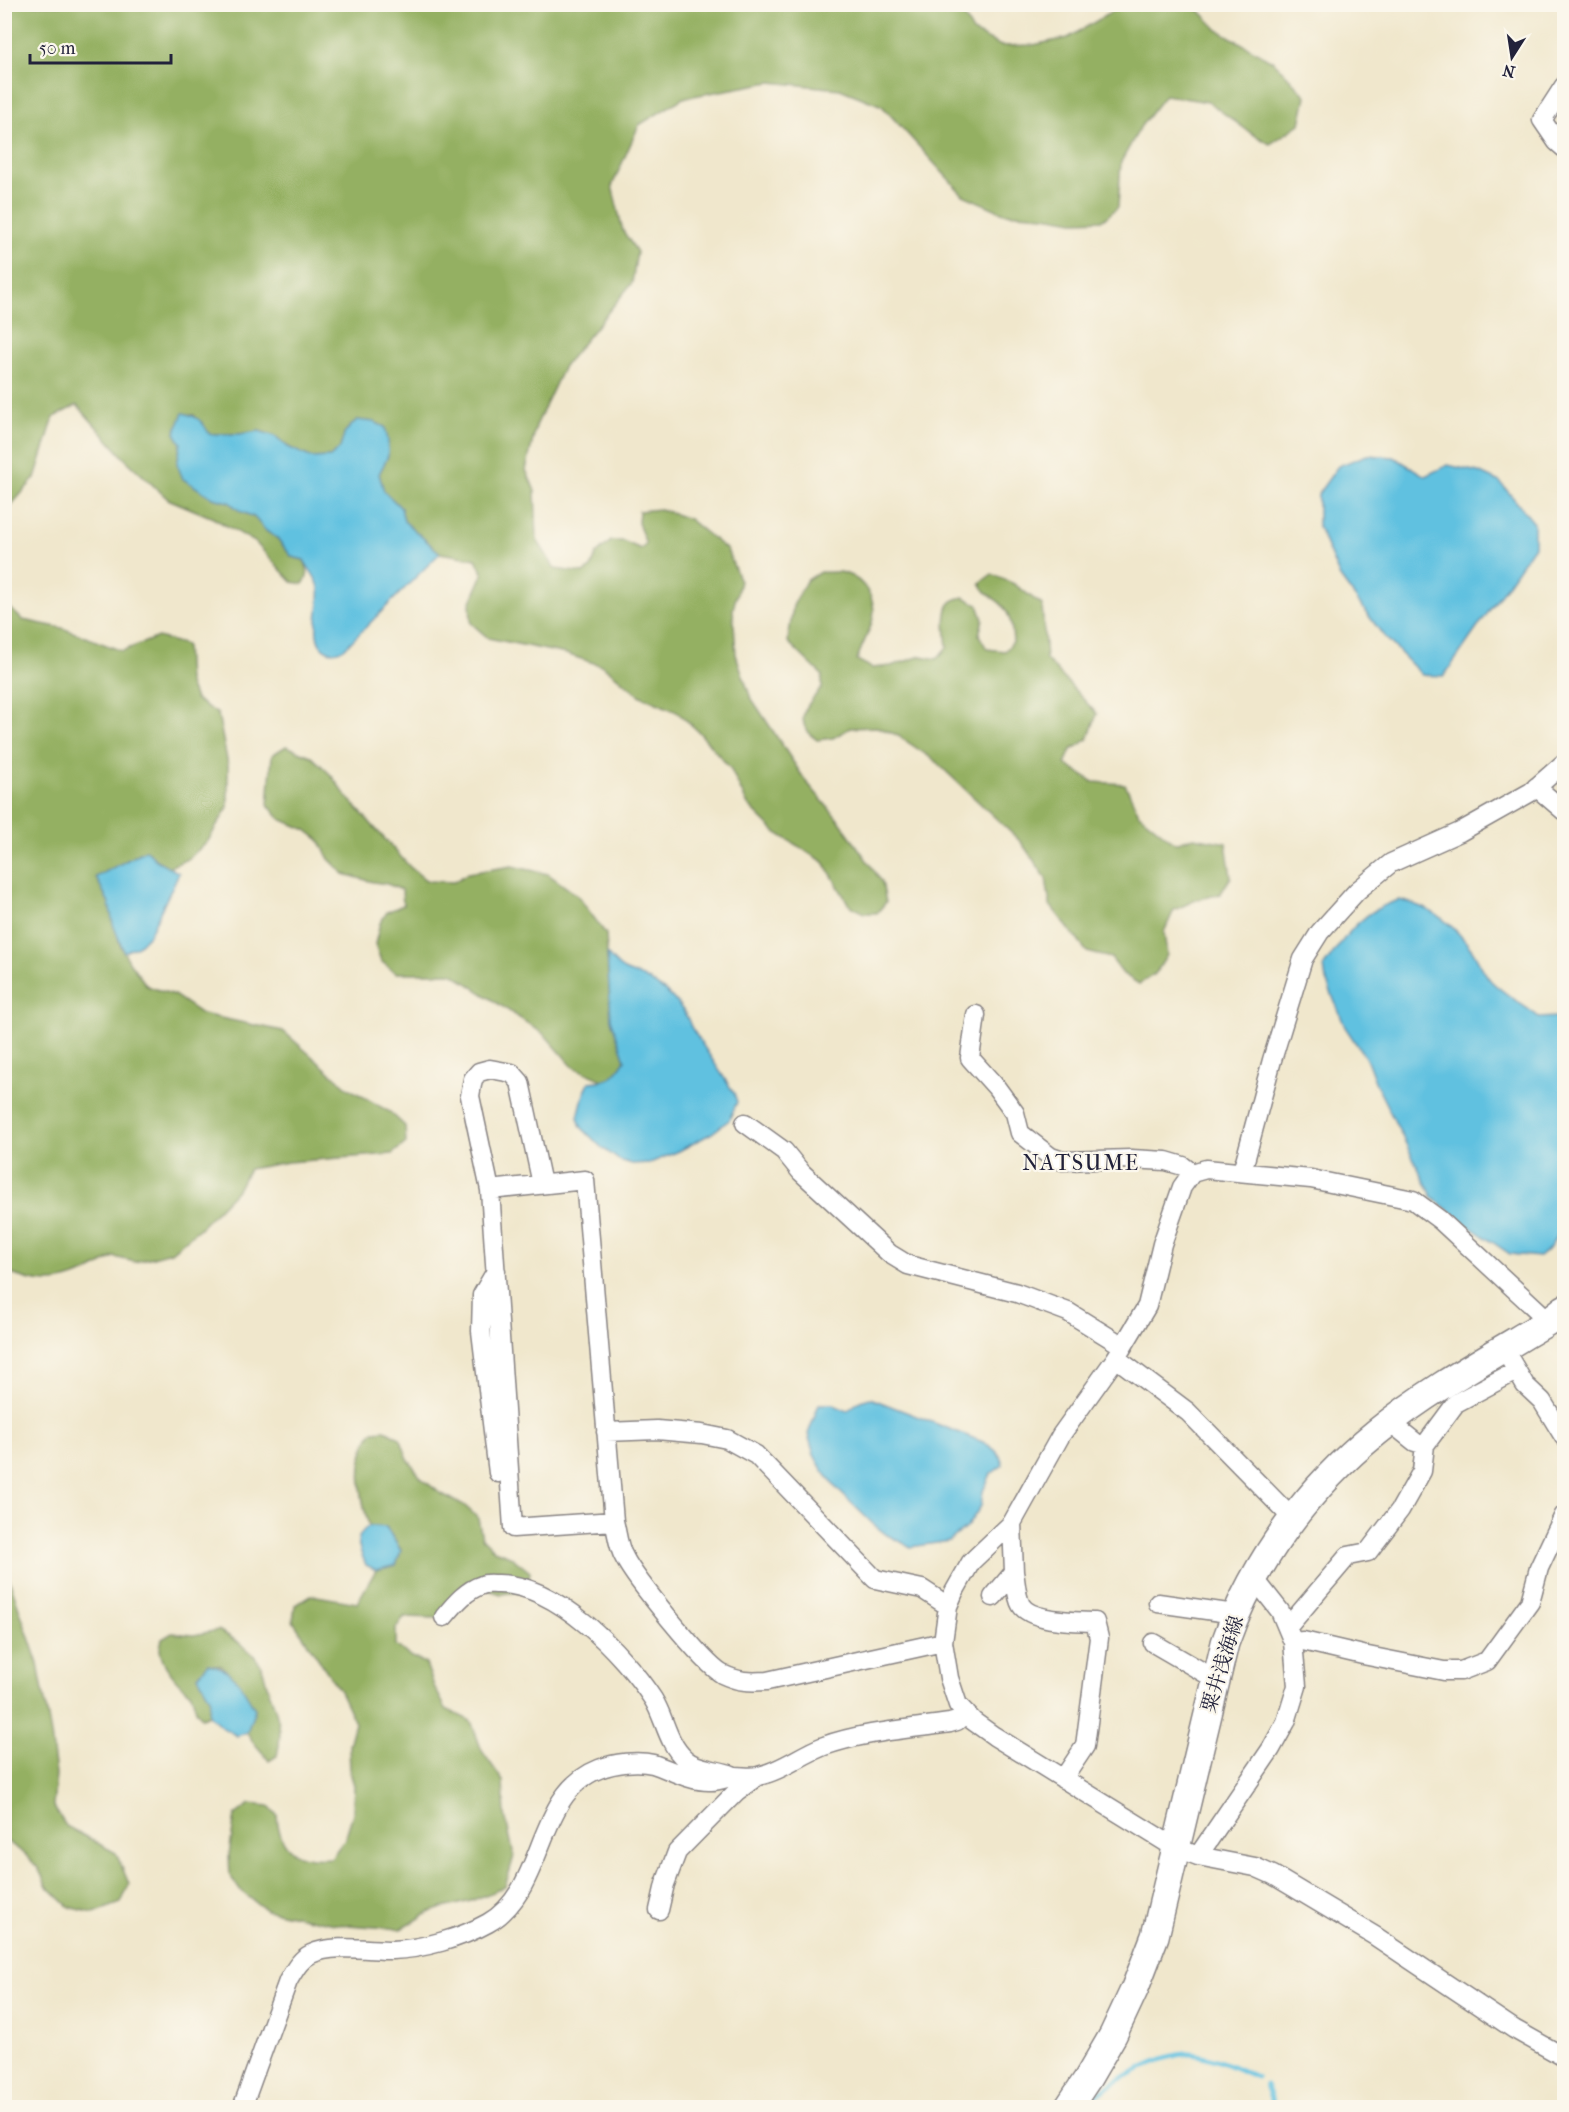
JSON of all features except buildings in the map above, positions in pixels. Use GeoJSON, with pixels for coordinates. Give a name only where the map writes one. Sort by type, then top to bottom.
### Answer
{"type":"FeatureCollection","features":[{"type":"Feature","properties":{"kind":"main road","name":"粟井浅海線"},"geometry":{"type":"LineString","coordinates":[[1068,2108],[1113,2035],[1135,1988],[1186,1852],[1215,1679],[1235,1614],[1254,1578],[1293,1518],[1346,1458],[1417,1402],[1510,1360],[1557,1315]]}},
{"type":"Feature","properties":{"kind":"street"},"geometry":{"type":"LineString","coordinates":[[1564,86],[1542,120],[1564,148]]}},
{"type":"Feature","properties":{"kind":"street"},"geometry":{"type":"LineString","coordinates":[[1242,1172],[1272,1060],[1303,959],[1320,932],[1357,891],[1391,863],[1460,832],[1536,787],[1564,763]]}},
{"type":"Feature","properties":{"kind":"street"},"geometry":{"type":"LineString","coordinates":[[1536,787],[1564,811]]}},
{"type":"Feature","properties":{"kind":"street"},"geometry":{"type":"LineString","coordinates":[[976,1015],[970,1058],[1015,1113],[1020,1132],[1051,1157],[1063,1161],[1131,1159],[1166,1161],[1183,1166],[1192,1173]]}},
{"type":"Feature","properties":{"kind":"street"},"geometry":{"type":"LineString","coordinates":[[542,1184],[520,1082],[513,1073],[490,1070],[479,1072],[473,1079],[470,1096],[490,1190],[513,1528],[614,1521]]}},
{"type":"Feature","properties":{"kind":"street"},"geometry":{"type":"LineString","coordinates":[[745,1123],[784,1151],[801,1172],[890,1254],[908,1265],[1017,1293],[1068,1312],[1120,1352],[1188,1412],[1293,1518]]}},
{"type":"Feature","properties":{"kind":"street"},"geometry":{"type":"LineString","coordinates":[[1557,1315],[1413,1200],[1311,1179],[1206,1169],[1192,1173],[1182,1187],[1162,1244],[1147,1306],[1120,1352],[1061,1436],[1012,1522],[971,1562],[948,1606],[943,1642],[949,1678],[958,1705],[973,1721],[994,1736],[1186,1852],[1255,1867],[1273,1875],[1375,1936],[1514,2029],[1564,2057]]}},
{"type":"Feature","properties":{"kind":"street"},"geometry":{"type":"LineString","coordinates":[[490,1190],[585,1180],[614,1521],[623,1556],[641,1582],[701,1655],[720,1672],[742,1682],[767,1681],[943,1642]]}},
{"type":"Feature","properties":{"kind":"street"},"geometry":{"type":"LineString","coordinates":[[1290,1635],[1348,1556],[1368,1552],[1400,1510],[1422,1471],[1425,1445],[1456,1403],[1510,1360],[1525,1385],[1542,1401],[1564,1437]]}},
{"type":"Feature","properties":{"kind":"street"},"geometry":{"type":"LineString","coordinates":[[1390,1422],[1415,1442],[1425,1445]]}},
{"type":"Feature","properties":{"kind":"street"},"geometry":{"type":"LineString","coordinates":[[606,1432],[657,1430],[727,1439],[756,1455],[875,1579],[922,1589],[948,1606]]}},
{"type":"Feature","properties":{"kind":"street"},"geometry":{"type":"LineString","coordinates":[[1290,1635],[1303,1641],[1444,1671],[1461,1671],[1487,1661],[1530,1602],[1539,1568],[1564,1515]]}},
{"type":"Feature","properties":{"kind":"street"},"geometry":{"type":"LineString","coordinates":[[1012,1522],[1014,1572],[1022,1606],[1029,1613],[1055,1620],[1095,1622],[1099,1638],[1085,1746],[1063,1779]]}},
{"type":"Feature","properties":{"kind":"street"},"geometry":{"type":"LineString","coordinates":[[993,1597],[1014,1572]]}},
{"type":"Feature","properties":{"kind":"street"},"geometry":{"type":"LineString","coordinates":[[1186,1852],[1271,1749],[1286,1722],[1297,1686],[1290,1635],[1280,1611],[1254,1578]]}},
{"type":"Feature","properties":{"kind":"street"},"geometry":{"type":"LineString","coordinates":[[444,1617],[460,1598],[482,1584],[507,1584],[533,1591],[559,1605],[600,1636],[632,1671],[654,1701],[673,1744],[686,1760],[734,1776]]}},
{"type":"Feature","properties":{"kind":"street"},"geometry":{"type":"LineString","coordinates":[[1158,1604],[1235,1614]]}},
{"type":"Feature","properties":{"kind":"street"},"geometry":{"type":"LineString","coordinates":[[1154,1643],[1215,1679]]}},
{"type":"Feature","properties":{"kind":"street"},"geometry":{"type":"LineString","coordinates":[[659,1910],[665,1884],[677,1852],[737,1791],[756,1777],[825,1746],[863,1736],[950,1723],[957,1721],[966,1713]]}},
{"type":"Feature","properties":{"kind":"street"},"geometry":{"type":"LineString","coordinates":[[242,2108],[288,1981],[298,1964],[310,1954],[329,1949],[395,1950],[455,1939],[500,1916],[518,1893],[533,1868],[557,1807],[584,1778],[599,1769],[623,1763],[650,1763],[684,1776],[709,1782],[734,1776],[756,1777]]}},
{"type":"Feature","properties":{"kind":"green space"},"geometry":{"type":"Polygon","coordinates":[[[965,4],[964,16],[973,32],[1001,46],[1033,45],[1068,38],[1123,5],[1194,5],[1218,30],[1274,62],[1306,96],[1300,124],[1270,144],[1208,102],[1165,95],[1141,126],[1121,162],[1118,207],[1103,220],[1074,221],[1004,213],[963,195],[882,106],[840,89],[770,82],[683,98],[639,125],[612,186],[623,231],[637,252],[632,283],[564,366],[536,426],[526,470],[535,491],[537,540],[555,569],[583,573],[591,568],[596,554],[611,541],[623,541],[641,549],[646,544],[638,523],[639,511],[660,509],[689,519],[727,550],[740,581],[733,609],[736,655],[750,696],[805,780],[841,823],[882,882],[886,902],[877,913],[864,913],[849,905],[824,862],[775,832],[748,805],[730,768],[698,731],[677,712],[641,696],[603,666],[566,654],[488,638],[471,623],[470,604],[483,574],[476,559],[440,553],[404,521],[401,508],[384,492],[379,474],[388,456],[385,427],[374,422],[357,420],[345,432],[341,448],[330,457],[312,458],[288,447],[275,436],[259,431],[240,434],[209,434],[194,415],[183,414],[175,433],[181,443],[177,464],[213,498],[229,502],[240,511],[254,517],[266,531],[277,538],[292,557],[304,560],[308,572],[303,584],[292,582],[255,542],[213,518],[168,499],[126,460],[77,405],[54,417],[35,478],[8,509],[5,519],[4,23],[15,5],[965,4]]]}},
{"type":"Feature","properties":{"kind":"green space"},"geometry":{"type":"Polygon","coordinates":[[[820,572],[841,572],[852,576],[869,593],[874,608],[873,617],[857,660],[872,668],[891,666],[921,656],[937,659],[947,647],[945,623],[948,606],[954,600],[964,597],[978,605],[983,619],[979,635],[987,649],[1005,651],[1013,642],[1009,617],[1001,604],[987,593],[980,583],[992,574],[1014,584],[1042,605],[1046,659],[1097,714],[1088,739],[1071,750],[1065,764],[1093,782],[1125,784],[1139,814],[1175,843],[1194,837],[1226,843],[1231,877],[1220,894],[1196,900],[1174,910],[1164,932],[1167,955],[1156,973],[1139,984],[1123,974],[1111,958],[1087,952],[1050,905],[1046,878],[1021,842],[934,760],[897,735],[877,727],[850,728],[833,738],[817,740],[809,733],[803,720],[804,714],[822,688],[822,675],[788,642],[793,606],[806,581],[820,572]]]}},
{"type":"Feature","properties":{"kind":"green space"},"geometry":{"type":"Polygon","coordinates":[[[4,603],[23,620],[62,628],[122,651],[158,637],[186,645],[188,681],[195,699],[218,714],[228,765],[228,807],[208,841],[188,859],[169,867],[156,860],[146,850],[96,877],[109,903],[120,945],[147,986],[174,995],[202,1014],[283,1031],[348,1088],[390,1112],[405,1126],[406,1143],[392,1154],[288,1162],[249,1169],[236,1191],[200,1228],[171,1252],[135,1262],[114,1257],[74,1278],[49,1282],[35,1281],[5,1271],[4,603]]]}},
{"type":"Feature","properties":{"kind":"green space"},"geometry":{"type":"Polygon","coordinates":[[[286,746],[311,756],[331,775],[347,797],[410,867],[427,881],[454,882],[468,873],[512,866],[548,874],[578,896],[606,934],[611,1019],[625,1060],[618,1073],[605,1081],[573,1067],[545,1035],[452,973],[396,973],[381,961],[375,944],[380,923],[387,912],[403,905],[402,890],[344,874],[329,859],[319,840],[306,830],[280,819],[268,805],[272,755],[286,746]]]}},
{"type":"Feature","properties":{"kind":"green space"},"geometry":{"type":"Polygon","coordinates":[[[385,1430],[400,1438],[408,1459],[421,1478],[440,1493],[464,1505],[478,1518],[482,1538],[494,1550],[510,1556],[530,1572],[527,1591],[501,1594],[480,1587],[438,1618],[404,1617],[396,1628],[396,1645],[408,1655],[426,1664],[446,1709],[471,1721],[482,1751],[503,1781],[505,1815],[514,1856],[505,1887],[471,1901],[432,1911],[401,1929],[335,1924],[266,1910],[242,1892],[230,1876],[229,1855],[235,1815],[250,1804],[269,1806],[277,1815],[278,1827],[286,1845],[292,1851],[308,1858],[331,1858],[345,1839],[353,1813],[354,1785],[350,1772],[349,1745],[355,1723],[340,1691],[293,1621],[295,1605],[311,1595],[357,1603],[376,1570],[396,1565],[401,1550],[386,1527],[369,1526],[361,1490],[361,1465],[367,1441],[373,1431],[385,1430]]]}},
{"type":"Feature","properties":{"kind":"green space"},"geometry":{"type":"Polygon","coordinates":[[[5,1567],[38,1664],[56,1775],[53,1806],[66,1826],[116,1853],[129,1884],[121,1903],[94,1913],[69,1907],[47,1886],[38,1868],[25,1854],[5,1840],[5,1567]]]}},
{"type":"Feature","properties":{"kind":"green space"},"geometry":{"type":"Polygon","coordinates":[[[218,1630],[248,1650],[263,1671],[280,1729],[277,1756],[269,1761],[247,1732],[255,1709],[222,1666],[208,1664],[198,1676],[210,1698],[209,1715],[202,1718],[196,1710],[191,1693],[176,1680],[163,1661],[160,1649],[162,1639],[172,1633],[194,1635],[218,1630]]]}},
{"type":"Feature","properties":{"kind":"water"},"geometry":{"type":"Polygon","coordinates":[[[183,413],[199,420],[209,434],[240,434],[259,431],[275,436],[288,447],[312,458],[330,457],[340,448],[345,432],[357,420],[374,422],[385,427],[388,456],[379,474],[384,491],[401,508],[404,521],[440,553],[347,646],[332,652],[326,650],[318,639],[317,631],[318,585],[304,560],[292,557],[277,538],[266,531],[254,517],[240,511],[229,502],[213,498],[183,479],[177,464],[181,443],[175,433],[183,413]]]}},
{"type":"Feature","properties":{"kind":"water"},"geometry":{"type":"Polygon","coordinates":[[[1367,455],[1394,457],[1425,476],[1448,465],[1478,472],[1500,482],[1534,523],[1534,546],[1444,676],[1422,675],[1383,635],[1340,577],[1318,526],[1318,494],[1338,466],[1367,455]]]}},
{"type":"Feature","properties":{"kind":"water"},"geometry":{"type":"Polygon","coordinates":[[[146,850],[156,860],[179,873],[149,935],[138,946],[124,952],[113,924],[109,903],[96,877],[146,850]]]}},
{"type":"Feature","properties":{"kind":"water"},"geometry":{"type":"Polygon","coordinates":[[[1399,900],[1423,908],[1442,919],[1459,934],[1496,986],[1540,1018],[1557,1017],[1564,1024],[1564,1225],[1549,1249],[1539,1257],[1510,1254],[1467,1225],[1433,1198],[1376,1084],[1367,1060],[1345,1027],[1326,980],[1324,966],[1347,934],[1374,911],[1399,900]]]}},
{"type":"Feature","properties":{"kind":"water"},"geometry":{"type":"Polygon","coordinates":[[[607,954],[622,969],[658,986],[672,997],[734,1093],[737,1102],[729,1120],[712,1133],[679,1151],[650,1163],[632,1164],[619,1160],[601,1147],[581,1127],[578,1117],[589,1082],[602,1081],[611,1077],[625,1060],[611,1019],[607,954]]]}},
{"type":"Feature","properties":{"kind":"water"},"geometry":{"type":"Polygon","coordinates":[[[870,1398],[983,1442],[1000,1457],[1003,1465],[991,1474],[983,1491],[981,1506],[967,1527],[949,1541],[911,1547],[887,1535],[835,1487],[814,1455],[808,1434],[819,1404],[832,1404],[847,1411],[860,1401],[870,1398]]]}},
{"type":"Feature","properties":{"kind":"water"},"geometry":{"type":"Polygon","coordinates":[[[369,1526],[386,1527],[401,1551],[396,1565],[376,1570],[366,1565],[358,1544],[363,1530],[369,1526]]]}},
{"type":"Feature","properties":{"kind":"water"},"geometry":{"type":"Polygon","coordinates":[[[208,1664],[231,1674],[255,1709],[247,1732],[237,1736],[223,1728],[209,1715],[210,1698],[198,1676],[208,1664]]]}},
{"type":"Feature","properties":{"kind":"waterway"},"geometry":{"type":"LineString","coordinates":[[1090,2099],[1152,2063],[1179,2055],[1207,2057],[1256,2077]]}},
{"type":"Feature","properties":{"kind":"waterway"},"geometry":{"type":"LineString","coordinates":[[1266,2085],[1275,2108]]}},
{"type":"Feature","properties":{"kind":"district","name":"NATSUME"},"geometry":{"type":"Point","coordinates":[1081,1162]}}]}
